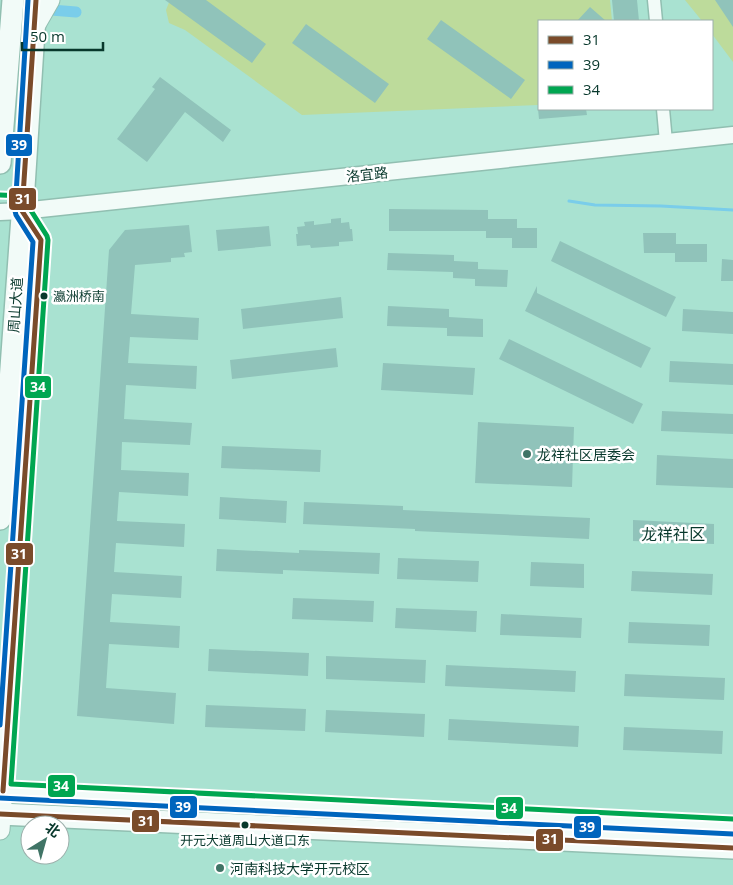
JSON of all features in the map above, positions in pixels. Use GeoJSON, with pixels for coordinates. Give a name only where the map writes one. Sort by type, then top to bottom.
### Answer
{"type":"FeatureCollection","features":[{"type":"Feature","properties":{"kind":"main road"},"geometry":{"type":"LineString","coordinates":[[4,0],[10,29]]}},
{"type":"Feature","properties":{"kind":"main road"},"geometry":{"type":"LineString","coordinates":[[0,163],[13,0]]}},
{"type":"Feature","properties":{"kind":"main road","name":"周山大道"},"geometry":{"type":"LineString","coordinates":[[0,519],[36,0]]}},
{"type":"Feature","properties":{"kind":"main road"},"geometry":{"type":"LineString","coordinates":[[34,30],[50,0]]}},
{"type":"Feature","properties":{"kind":"main road","name":"周山大道"},"geometry":{"type":"LineString","coordinates":[[0,819],[4,728],[41,240],[23,207]]}},
{"type":"Feature","properties":{"kind":"main road"},"geometry":{"type":"LineString","coordinates":[[2,791],[733,827]]}},
{"type":"Feature","properties":{"kind":"main road"},"geometry":{"type":"LineString","coordinates":[[0,819],[733,848]]}},
{"type":"Feature","properties":{"kind":"street"},"geometry":{"type":"LineString","coordinates":[[654,0],[656,20]]}},
{"type":"Feature","properties":{"kind":"street"},"geometry":{"type":"LineString","coordinates":[[663,110],[665,138]]}},
{"type":"Feature","properties":{"kind":"street","name":"洛宜路"},"geometry":{"type":"LineString","coordinates":[[0,212],[23,207],[665,138],[733,127]]}},
{"type":"Feature","properties":{"kind":"street","name":"洛宜路"},"geometry":{"type":"LineString","coordinates":[[665,138],[733,135]]}},
{"type":"Feature","properties":{"kind":"street","name":"洛宜路"},"geometry":{"type":"LineString","coordinates":[[0,202],[23,207]]}},
{"type":"Feature","properties":{"kind":"green space"},"geometry":{"type":"Polygon","coordinates":[[[170,0],[610,0],[612,20],[538,20],[538,105],[302,115],[185,30],[169,23],[166,10],[170,0]]]}},
{"type":"Feature","properties":{"kind":"green space"},"geometry":{"type":"Polygon","coordinates":[[[685,0],[733,0],[733,62],[713,35],[713,20],[701,20],[685,0]]]}},
{"type":"Feature","properties":{"kind":"building"},"geometry":{"type":"Polygon","coordinates":[[[165,0],[206,0],[266,44],[252,63],[165,0]]]}},
{"type":"Feature","properties":{"kind":"building"},"geometry":{"type":"Polygon","coordinates":[[[612,0],[637,0],[639,20],[614,20],[612,0]]]}},
{"type":"Feature","properties":{"kind":"building"},"geometry":{"type":"Polygon","coordinates":[[[715,0],[733,0],[733,27],[715,0]]]}},
{"type":"Feature","properties":{"kind":"building"},"geometry":{"type":"Polygon","coordinates":[[[590,7],[605,20],[578,20],[590,7]]]}},
{"type":"Feature","properties":{"kind":"building"},"geometry":{"type":"Polygon","coordinates":[[[441,20],[525,80],[511,99],[427,39],[441,20]]]}},
{"type":"Feature","properties":{"kind":"building"},"geometry":{"type":"Polygon","coordinates":[[[306,24],[389,84],[375,103],[292,43],[306,24]]]}},
{"type":"Feature","properties":{"kind":"building"},"geometry":{"type":"Polygon","coordinates":[[[160,77],[231,130],[223,142],[185,112],[147,162],[117,139],[155,89],[152,87],[160,77]]]}},
{"type":"Feature","properties":{"kind":"building"},"geometry":{"type":"Polygon","coordinates":[[[538,110],[586,110],[587,115],[539,119],[538,110]]]}},
{"type":"Feature","properties":{"kind":"building"},"geometry":{"type":"Polygon","coordinates":[[[389,209],[488,210],[488,219],[517,219],[517,228],[537,228],[537,248],[512,248],[512,238],[486,238],[486,231],[389,231],[389,209]]]}},
{"type":"Feature","properties":{"kind":"building"},"geometry":{"type":"Polygon","coordinates":[[[341,218],[341,223],[349,222],[353,241],[339,242],[339,246],[311,248],[310,245],[297,246],[297,227],[305,226],[304,222],[314,221],[314,225],[331,223],[331,219],[341,218]]]}},
{"type":"Feature","properties":{"kind":"building"},"geometry":{"type":"Polygon","coordinates":[[[189,225],[192,252],[184,253],[185,257],[171,258],[171,262],[135,265],[131,314],[199,318],[198,340],[130,337],[128,363],[197,366],[196,389],[126,385],[124,419],[192,423],[190,445],[122,442],[121,470],[189,473],[188,496],[119,492],[117,521],[185,524],[184,547],[116,543],[114,572],[182,576],[181,598],[112,594],[110,622],[180,626],[179,648],[109,644],[106,688],[176,693],[174,724],[77,716],[109,250],[125,230],[189,225]]]}},
{"type":"Feature","properties":{"kind":"building"},"geometry":{"type":"Polygon","coordinates":[[[269,226],[271,246],[218,251],[216,230],[269,226]]]}},
{"type":"Feature","properties":{"kind":"building"},"geometry":{"type":"Polygon","coordinates":[[[643,233],[676,233],[676,244],[707,244],[707,262],[675,262],[675,253],[644,253],[643,233]]]}},
{"type":"Feature","properties":{"kind":"building"},"geometry":{"type":"Polygon","coordinates":[[[560,241],[676,297],[666,317],[551,261],[560,241]]]}},
{"type":"Feature","properties":{"kind":"building"},"geometry":{"type":"Polygon","coordinates":[[[388,253],[454,255],[454,261],[478,262],[478,269],[508,270],[507,287],[475,286],[475,279],[453,278],[453,272],[387,270],[388,253]]]}},
{"type":"Feature","properties":{"kind":"building"},"geometry":{"type":"Polygon","coordinates":[[[722,259],[733,260],[733,281],[721,281],[722,259]]]}},
{"type":"Feature","properties":{"kind":"building"},"geometry":{"type":"Polygon","coordinates":[[[537,286],[537,293],[651,348],[641,368],[525,311],[537,286]]]}},
{"type":"Feature","properties":{"kind":"building"},"geometry":{"type":"Polygon","coordinates":[[[341,297],[343,318],[243,329],[241,309],[341,297]]]}},
{"type":"Feature","properties":{"kind":"building"},"geometry":{"type":"Polygon","coordinates":[[[388,306],[449,309],[449,317],[483,319],[483,337],[447,336],[447,328],[387,326],[388,306]]]}},
{"type":"Feature","properties":{"kind":"building"},"geometry":{"type":"Polygon","coordinates":[[[683,309],[733,312],[733,334],[682,331],[683,309]]]}},
{"type":"Feature","properties":{"kind":"building"},"geometry":{"type":"Polygon","coordinates":[[[509,339],[643,404],[633,424],[499,359],[509,339]]]}},
{"type":"Feature","properties":{"kind":"building"},"geometry":{"type":"Polygon","coordinates":[[[336,348],[338,367],[232,379],[230,360],[336,348]]]}},
{"type":"Feature","properties":{"kind":"building"},"geometry":{"type":"Polygon","coordinates":[[[670,361],[733,364],[733,385],[669,382],[670,361]]]}},
{"type":"Feature","properties":{"kind":"building"},"geometry":{"type":"Polygon","coordinates":[[[383,363],[475,368],[473,395],[381,390],[383,363]]]}},
{"type":"Feature","properties":{"kind":"building"},"geometry":{"type":"Polygon","coordinates":[[[662,411],[733,414],[733,434],[661,431],[662,411]]]}},
{"type":"Feature","properties":{"kind":"building"},"geometry":{"type":"Polygon","coordinates":[[[478,422],[574,427],[572,487],[475,483],[478,422]]]}},
{"type":"Feature","properties":{"kind":"building"},"geometry":{"type":"Polygon","coordinates":[[[222,446],[321,450],[320,472],[221,468],[222,446]]]}},
{"type":"Feature","properties":{"kind":"building"},"geometry":{"type":"Polygon","coordinates":[[[657,455],[733,459],[733,488],[656,485],[657,455]]]}},
{"type":"Feature","properties":{"kind":"building"},"geometry":{"type":"Polygon","coordinates":[[[220,497],[287,501],[286,523],[219,519],[220,497]]]}},
{"type":"Feature","properties":{"kind":"building"},"geometry":{"type":"Polygon","coordinates":[[[304,502],[403,506],[403,510],[590,518],[589,539],[303,524],[304,502]]]}},
{"type":"Feature","properties":{"kind":"building"},"geometry":{"type":"Polygon","coordinates":[[[633,520],[714,524],[714,544],[633,541],[633,520]]]}},
{"type":"Feature","properties":{"kind":"building"},"geometry":{"type":"Polygon","coordinates":[[[217,549],[299,553],[299,550],[380,553],[379,574],[283,570],[283,574],[216,571],[217,549]]]}},
{"type":"Feature","properties":{"kind":"building"},"geometry":{"type":"Polygon","coordinates":[[[398,558],[479,561],[478,582],[397,579],[398,558]]]}},
{"type":"Feature","properties":{"kind":"building"},"geometry":{"type":"Polygon","coordinates":[[[531,562],[584,564],[584,588],[530,586],[531,562]]]}},
{"type":"Feature","properties":{"kind":"building"},"geometry":{"type":"Polygon","coordinates":[[[632,571],[713,574],[712,595],[631,591],[632,571]]]}},
{"type":"Feature","properties":{"kind":"building"},"geometry":{"type":"Polygon","coordinates":[[[293,598],[374,601],[373,622],[292,619],[293,598]]]}},
{"type":"Feature","properties":{"kind":"building"},"geometry":{"type":"Polygon","coordinates":[[[396,608],[477,611],[476,632],[395,628],[396,608]]]}},
{"type":"Feature","properties":{"kind":"building"},"geometry":{"type":"Polygon","coordinates":[[[501,614],[582,618],[581,638],[500,635],[501,614]]]}},
{"type":"Feature","properties":{"kind":"building"},"geometry":{"type":"Polygon","coordinates":[[[629,622],[710,625],[709,646],[628,643],[629,622]]]}},
{"type":"Feature","properties":{"kind":"building"},"geometry":{"type":"Polygon","coordinates":[[[209,649],[309,653],[308,676],[208,671],[209,649]]]}},
{"type":"Feature","properties":{"kind":"building"},"geometry":{"type":"Polygon","coordinates":[[[326,656],[426,660],[425,683],[326,679],[326,656]]]}},
{"type":"Feature","properties":{"kind":"building"},"geometry":{"type":"Polygon","coordinates":[[[446,665],[576,671],[575,692],[445,686],[446,665]]]}},
{"type":"Feature","properties":{"kind":"building"},"geometry":{"type":"Polygon","coordinates":[[[625,674],[725,678],[724,700],[624,696],[625,674]]]}},
{"type":"Feature","properties":{"kind":"building"},"geometry":{"type":"Polygon","coordinates":[[[206,705],[306,709],[305,731],[205,727],[206,705]]]}},
{"type":"Feature","properties":{"kind":"building"},"geometry":{"type":"Polygon","coordinates":[[[326,710],[425,714],[424,737],[325,732],[326,710]]]}},
{"type":"Feature","properties":{"kind":"building"},"geometry":{"type":"Polygon","coordinates":[[[449,719],[579,726],[578,747],[448,740],[449,719]]]}},
{"type":"Feature","properties":{"kind":"building"},"geometry":{"type":"Polygon","coordinates":[[[624,727],[723,731],[722,754],[623,750],[624,727]]]}},
{"type":"Feature","properties":{"kind":"waterway"},"geometry":{"type":"LineString","coordinates":[[51,10],[76,12]]}},
{"type":"Feature","properties":{"kind":"waterway"},"geometry":{"type":"LineString","coordinates":[[569,201],[595,205],[733,210]]}},
{"type":"Feature","properties":{"kind":"transit line","name":"39"},"geometry":{"type":"LineString","coordinates":[[0,725],[33,242],[15,211],[28,0]]}},
{"type":"Feature","properties":{"kind":"transit line","name":"31"},"geometry":{"type":"LineString","coordinates":[[3,791],[41,240],[22,211],[36,0]]}},
{"type":"Feature","properties":{"kind":"transit line","name":"34"},"geometry":{"type":"LineString","coordinates":[[0,195],[28,197],[30,209],[48,240],[11,784],[733,819]]}},
{"type":"Feature","properties":{"kind":"transit line","name":"39"},"geometry":{"type":"LineString","coordinates":[[0,798],[733,834]]}},
{"type":"Feature","properties":{"kind":"transit line","name":"31"},"geometry":{"type":"LineString","coordinates":[[0,814],[733,848]]}},
{"type":"Feature","properties":{"kind":"place","name":"瀛洲桥南"},"geometry":{"type":"Point","coordinates":[44,296]}},
{"type":"Feature","properties":{"kind":"place","name":"龙祥社区居委会"},"geometry":{"type":"Point","coordinates":[527,454]}},
{"type":"Feature","properties":{"kind":"place","name":"开元大道周山大道口东"},"geometry":{"type":"Point","coordinates":[245,825]}},
{"type":"Feature","properties":{"kind":"place","name":"河南科技大学开元校区"},"geometry":{"type":"Point","coordinates":[220,868]}},
{"type":"Feature","properties":{"kind":"district","name":"龙祥社区"},"geometry":{"type":"Point","coordinates":[673,534]}}]}
